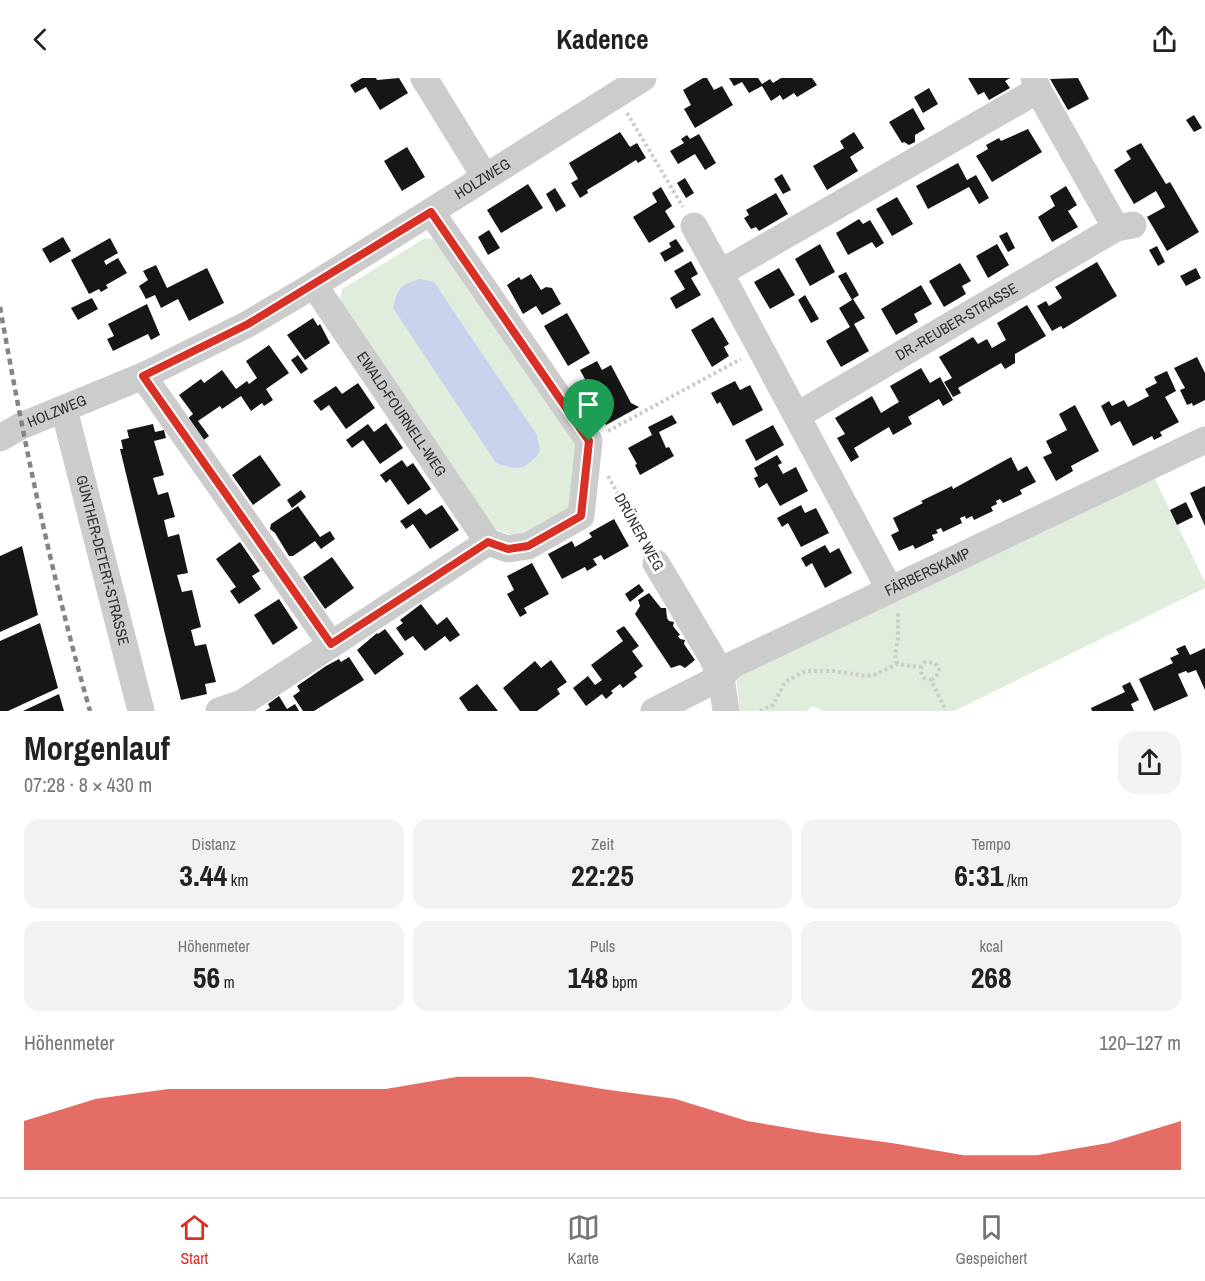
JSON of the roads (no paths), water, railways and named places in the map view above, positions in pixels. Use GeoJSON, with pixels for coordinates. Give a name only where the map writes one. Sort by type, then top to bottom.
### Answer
{"type":"FeatureCollection","features":[{"type":"Feature","properties":{"kind":"street"},"geometry":{"type":"LineString","coordinates":[[424,78],[485,177]]}},
{"type":"Feature","properties":{"kind":"street","name":"HOLZWEG"},"geometry":{"type":"LineString","coordinates":[[0,438],[21,426],[143,376],[248,324],[643,78]]}},
{"type":"Feature","properties":{"kind":"street","name":"DR.-REUBER-STRASSE"},"geometry":{"type":"LineString","coordinates":[[720,273],[1036,84],[1124,227],[798,415]]}},
{"type":"Feature","properties":{"kind":"street"},"geometry":{"type":"LineString","coordinates":[[219,711],[242,703],[488,542],[508,549],[528,546],[581,516],[589,441],[431,212]]}},
{"type":"Feature","properties":{"kind":"street"},"geometry":{"type":"LineString","coordinates":[[694,226],[798,415],[890,590]]}},
{"type":"Feature","properties":{"kind":"street","name":"EWALD-FOURNELL-WEG"},"geometry":{"type":"LineString","coordinates":[[314,285],[488,542]]}},
{"type":"Feature","properties":{"kind":"street"},"geometry":{"type":"LineString","coordinates":[[143,376],[331,644]]}},
{"type":"Feature","properties":{"kind":"street","name":"GÜNTHER-DETERT-STRASSE"},"geometry":{"type":"LineString","coordinates":[[64,409],[141,711]]}},
{"type":"Feature","properties":{"kind":"street","name":"FÄRBERSKAMP"},"geometry":{"type":"LineString","coordinates":[[654,711],[721,677],[732,665],[1205,440]]}},
{"type":"Feature","properties":{"kind":"street","name":"DRÜNER WEG"},"geometry":{"type":"LineString","coordinates":[[656,563],[712,657],[721,677],[726,711]]}},
{"type":"Feature","properties":{"kind":"water"},"geometry":{"type":"Polygon","coordinates":[[[420,279],[434,282],[537,435],[540,452],[525,466],[516,468],[496,463],[393,308],[401,288],[420,279]]]}},
{"type":"Feature","properties":{"kind":"railway"},"geometry":{"type":"LineString","coordinates":[[0,307],[40,510],[63,611],[90,711]]}}]}
